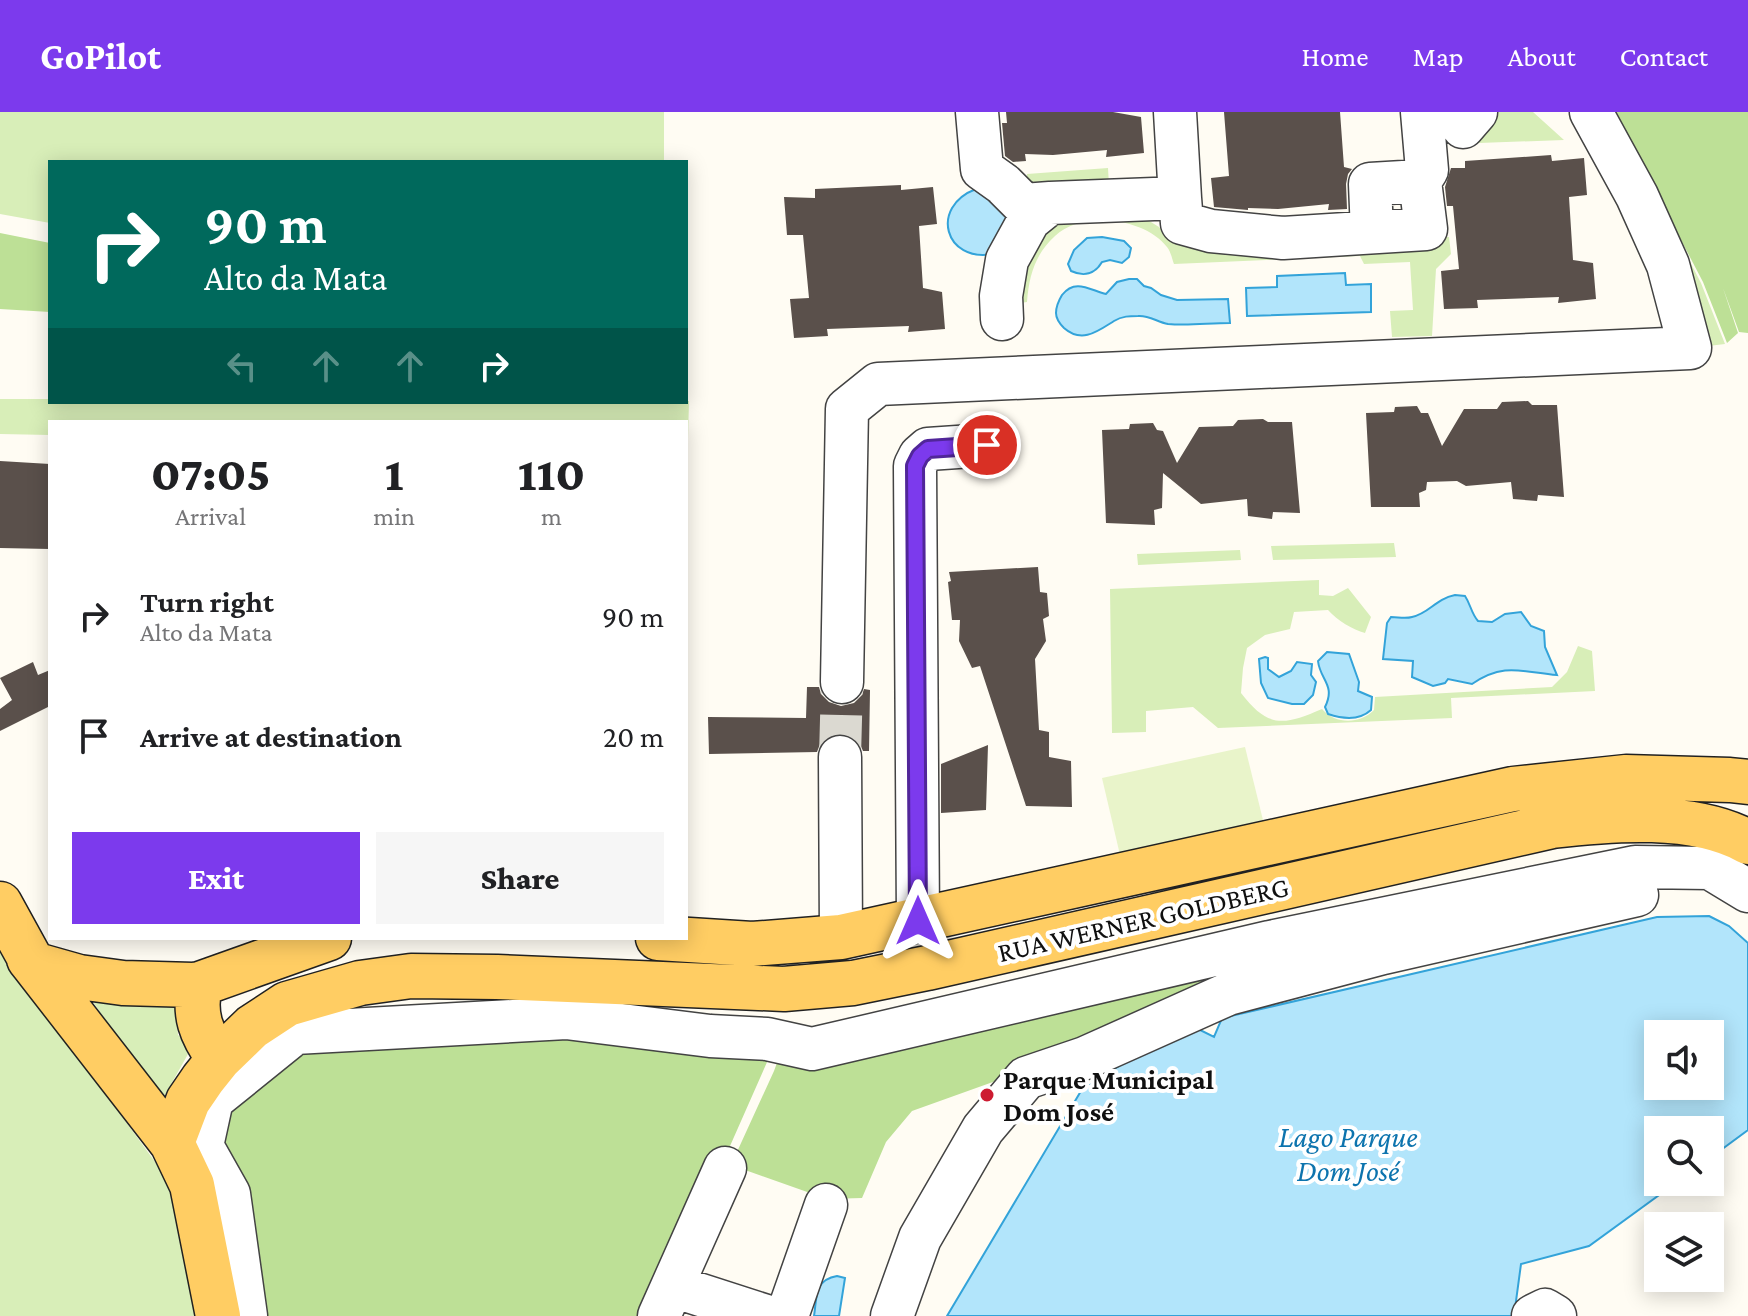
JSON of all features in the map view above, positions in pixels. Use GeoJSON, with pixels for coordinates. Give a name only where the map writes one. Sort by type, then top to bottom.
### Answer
{"type":"FeatureCollection","features":[{"type":"Feature","properties":{"kind":"main road","name":"RUA WERNER GOLDBERG"},"geometry":{"type":"LineString","coordinates":[[688,940],[752,944],[841,937],[1513,789],[1626,777],[1748,782]]}},
{"type":"Feature","properties":{"kind":"main road","name":"RUA WERNER GOLDBERG"},"geometry":{"type":"LineString","coordinates":[[172,1143],[188,1101],[203,1079],[252,1027],[287,1004],[360,983],[411,976],[468,976],[784,989],[828,986],[927,968],[1552,826],[1604,820],[1705,825],[1748,842]]}},
{"type":"Feature","properties":{"kind":"main road"},"geometry":{"type":"LineString","coordinates":[[0,904],[33,964],[79,977],[123,983],[200,984],[323,940]]}},
{"type":"Feature","properties":{"kind":"main road"},"geometry":{"type":"LineString","coordinates":[[0,920],[172,1143],[192,1185],[218,1316]]}},
{"type":"Feature","properties":{"kind":"main road"},"geometry":{"type":"LineString","coordinates":[[200,984],[197,1015],[207,1042],[219,1059]]}},
{"type":"Feature","properties":{"kind":"street"},"geometry":{"type":"LineString","coordinates":[[977,112],[982,169],[1024,205],[1180,198]]}},
{"type":"Feature","properties":{"kind":"street"},"geometry":{"type":"LineString","coordinates":[[1175,112],[1182,223],[1211,231],[1283,238],[1426,229],[1420,181],[1427,170],[1422,112]]}},
{"type":"Feature","properties":{"kind":"street"},"geometry":{"type":"LineString","coordinates":[[1460,112],[1463,127],[1476,112]]}},
{"type":"Feature","properties":{"kind":"street"},"geometry":{"type":"LineString","coordinates":[[842,682],[847,409],[878,384],[1690,348],[1668,265],[1637,196],[1591,112]]}},
{"type":"Feature","properties":{"kind":"street"},"geometry":{"type":"LineString","coordinates":[[1002,319],[1001,296],[1007,260],[1029,220],[1050,203]]}},
{"type":"Feature","properties":{"kind":"street"},"geometry":{"type":"LineString","coordinates":[[918,921],[915,466],[928,449],[987,445]]}},
{"type":"Feature","properties":{"kind":"street"},"geometry":{"type":"LineString","coordinates":[[840,757],[841,937]]}},
{"type":"Feature","properties":{"kind":"street"},"geometry":{"type":"LineString","coordinates":[[246,1316],[229,1194],[202,1146],[212,1100],[295,1033],[566,1018],[710,1036],[767,1039],[812,1049],[1270,942],[1635,867],[1710,868],[1748,891]]}},
{"type":"Feature","properties":{"kind":"street"},"geometry":{"type":"LineString","coordinates":[[892,1316],[920,1238],[983,1129],[1026,1078],[1085,1058],[1228,994],[1383,953],[1636,895],[1693,894],[1726,900],[1748,923]]}},
{"type":"Feature","properties":{"kind":"street"},"geometry":{"type":"LineString","coordinates":[[725,1168],[666,1301],[766,1316]]}},
{"type":"Feature","properties":{"kind":"street"},"geometry":{"type":"LineString","coordinates":[[787,1316],[826,1205]]}},
{"type":"Feature","properties":{"kind":"street"},"geometry":{"type":"LineString","coordinates":[[1533,1316],[1545,1310],[1555,1316]]}},
{"type":"Feature","properties":{"kind":"green space"},"geometry":{"type":"Polygon","coordinates":[[[0,112],[664,112],[664,160],[48,160],[48,223],[0,214],[0,112]]]}},
{"type":"Feature","properties":{"kind":"green space"},"geometry":{"type":"Polygon","coordinates":[[[1479,112],[1533,112],[1564,140],[1452,144],[1479,112]]]}},
{"type":"Feature","properties":{"kind":"green space"},"geometry":{"type":"Polygon","coordinates":[[[1614,112],[1748,112],[1748,333],[1739,332],[1723,288],[1738,333],[1727,343],[1703,282],[1614,112]]]}},
{"type":"Feature","properties":{"kind":"green space"},"geometry":{"type":"Polygon","coordinates":[[[1108,168],[1109,185],[1027,191],[1027,174],[1108,168]]]}},
{"type":"Feature","properties":{"kind":"green space"},"geometry":{"type":"Polygon","coordinates":[[[1133,211],[1159,227],[1179,245],[1449,237],[1451,254],[1436,269],[1432,336],[1392,337],[1390,311],[1413,310],[1410,262],[1364,264],[1360,256],[1174,264],[1168,249],[1157,237],[1144,229],[1113,221],[1081,223],[1055,236],[1042,250],[1034,266],[1027,302],[1014,304],[1025,259],[1042,235],[1065,216],[1133,211]]]}},
{"type":"Feature","properties":{"kind":"green space"},"geometry":{"type":"Polygon","coordinates":[[[1672,227],[1701,283],[1725,344],[1692,348],[1672,227]]]}},
{"type":"Feature","properties":{"kind":"green space"},"geometry":{"type":"Polygon","coordinates":[[[0,233],[48,243],[48,312],[0,309],[0,233]]]}},
{"type":"Feature","properties":{"kind":"green space"},"geometry":{"type":"Polygon","coordinates":[[[0,399],[48,399],[48,404],[688,404],[689,401],[688,439],[688,420],[48,420],[48,435],[0,434],[0,399]]]}},
{"type":"Feature","properties":{"kind":"green space"},"geometry":{"type":"Polygon","coordinates":[[[1394,543],[1396,557],[1273,560],[1271,546],[1394,543]]]}},
{"type":"Feature","properties":{"kind":"green space"},"geometry":{"type":"Polygon","coordinates":[[[1240,550],[1241,560],[1138,565],[1137,554],[1240,550]]]}},
{"type":"Feature","properties":{"kind":"green space"},"geometry":{"type":"Polygon","coordinates":[[[1319,580],[1319,595],[1333,596],[1348,588],[1371,617],[1365,633],[1345,624],[1328,610],[1294,612],[1290,629],[1265,635],[1247,648],[1241,693],[1268,718],[1286,721],[1322,709],[1334,718],[1348,721],[1362,718],[1374,710],[1375,697],[1552,687],[1567,672],[1578,646],[1592,651],[1595,691],[1451,698],[1452,718],[1218,728],[1193,707],[1146,711],[1146,732],[1112,733],[1110,589],[1319,580]]]}},
{"type":"Feature","properties":{"kind":"green space"},"geometry":{"type":"Polygon","coordinates":[[[1245,747],[1263,820],[1120,855],[1102,778],[1245,747]]]}},
{"type":"Feature","properties":{"kind":"green space"},"geometry":{"type":"Polygon","coordinates":[[[1626,877],[1026,1070],[912,1111],[886,1142],[862,1198],[827,1199],[731,1165],[782,1049],[1626,877]]]}},
{"type":"Feature","properties":{"kind":"green space"},"geometry":{"type":"Polygon","coordinates":[[[0,943],[185,1203],[202,1316],[0,1316],[0,943]]]}},
{"type":"Feature","properties":{"kind":"green space"},"geometry":{"type":"Polygon","coordinates":[[[89,996],[176,1004],[178,1035],[192,1047],[161,1102],[89,996]]]}},
{"type":"Feature","properties":{"kind":"green space"},"geometry":{"type":"Polygon","coordinates":[[[566,1022],[775,1044],[655,1316],[250,1316],[215,1103],[297,1038],[566,1022]]]}},
{"type":"Feature","properties":{"kind":"water"},"geometry":{"type":"Polygon","coordinates":[[[976,189],[1013,211],[993,254],[977,255],[963,250],[949,232],[948,220],[952,208],[961,197],[976,189]]]}},
{"type":"Feature","properties":{"kind":"water"},"geometry":{"type":"Polygon","coordinates":[[[1087,238],[1124,241],[1131,248],[1129,257],[1122,263],[1102,262],[1089,273],[1071,271],[1068,264],[1074,250],[1087,238]]]}},
{"type":"Feature","properties":{"kind":"water"},"geometry":{"type":"Polygon","coordinates":[[[1345,273],[1346,285],[1371,284],[1371,312],[1247,316],[1246,288],[1277,287],[1277,276],[1345,273]]]}},
{"type":"Feature","properties":{"kind":"water"},"geometry":{"type":"Polygon","coordinates":[[[1137,279],[1161,295],[1177,300],[1228,299],[1230,323],[1176,325],[1129,316],[1117,319],[1096,332],[1077,335],[1058,321],[1057,306],[1062,295],[1072,287],[1106,294],[1117,282],[1137,279]]]}},
{"type":"Feature","properties":{"kind":"water"},"geometry":{"type":"Polygon","coordinates":[[[1455,595],[1465,596],[1478,621],[1492,622],[1505,614],[1521,612],[1531,626],[1544,631],[1545,647],[1557,675],[1504,671],[1472,684],[1448,679],[1433,686],[1412,677],[1413,661],[1383,659],[1387,623],[1391,617],[1418,615],[1455,595]]]}},
{"type":"Feature","properties":{"kind":"water"},"geometry":{"type":"Polygon","coordinates":[[[1327,652],[1349,654],[1359,682],[1358,691],[1372,697],[1371,710],[1366,714],[1351,718],[1328,714],[1325,707],[1329,693],[1318,661],[1327,652]]]}},
{"type":"Feature","properties":{"kind":"water"},"geometry":{"type":"Polygon","coordinates":[[[1268,658],[1268,669],[1279,677],[1291,671],[1297,662],[1312,664],[1311,675],[1316,682],[1313,695],[1304,704],[1268,698],[1261,683],[1259,659],[1268,658]]]}},
{"type":"Feature","properties":{"kind":"water","name":"Lago Parque Dom José"},"geometry":{"type":"Polygon","coordinates":[[[1709,916],[1729,926],[1748,943],[1748,1130],[1724,1148],[1724,1116],[1644,1116],[1644,1196],[1658,1196],[1589,1246],[1521,1264],[1514,1316],[947,1316],[1081,1091],[1134,1056],[1190,1025],[1214,1037],[1222,1018],[1657,917],[1709,916]]]}},
{"type":"Feature","properties":{"kind":"water"},"geometry":{"type":"Polygon","coordinates":[[[837,1276],[845,1278],[839,1316],[814,1316],[820,1285],[837,1276]]]}},
{"type":"Feature","properties":{"kind":"building"},"geometry":{"type":"Polygon","coordinates":[[[1006,112],[1113,112],[1141,117],[1144,153],[1106,157],[1107,150],[1025,154],[1026,161],[1013,162],[1005,156],[1002,123],[1007,123],[1006,112]]]}},
{"type":"Feature","properties":{"kind":"building"},"geometry":{"type":"Polygon","coordinates":[[[1224,112],[1340,112],[1344,167],[1352,169],[1346,184],[1347,209],[1328,210],[1329,204],[1248,210],[1214,207],[1211,178],[1229,176],[1224,112]]]}},
{"type":"Feature","properties":{"kind":"building"},"geometry":{"type":"Polygon","coordinates":[[[1551,155],[1552,161],[1584,158],[1587,195],[1569,197],[1573,260],[1593,263],[1596,299],[1558,303],[1559,297],[1477,300],[1478,308],[1444,309],[1441,271],[1459,269],[1453,206],[1447,206],[1445,187],[1451,168],[1465,168],[1465,161],[1551,155]]]}},
{"type":"Feature","properties":{"kind":"building"},"geometry":{"type":"Polygon","coordinates":[[[901,185],[901,190],[933,187],[937,224],[919,226],[923,288],[942,292],[945,329],[908,332],[909,326],[827,329],[828,336],[794,338],[790,299],[809,298],[803,235],[787,235],[784,197],[815,198],[815,189],[901,185]]]}},
{"type":"Feature","properties":{"kind":"building"},"geometry":{"type":"Polygon","coordinates":[[[1528,401],[1532,405],[1557,405],[1564,497],[1538,495],[1537,501],[1513,499],[1511,482],[1466,486],[1457,481],[1427,482],[1426,490],[1419,493],[1420,507],[1371,507],[1366,413],[1394,412],[1395,407],[1417,406],[1421,413],[1428,413],[1442,446],[1464,409],[1497,409],[1502,402],[1528,401]]]}},
{"type":"Feature","properties":{"kind":"building"},"geometry":{"type":"Polygon","coordinates":[[[1263,419],[1268,422],[1292,422],[1300,513],[1273,512],[1272,519],[1248,516],[1247,499],[1201,504],[1163,473],[1162,508],[1154,510],[1155,525],[1106,523],[1102,430],[1129,429],[1130,424],[1153,423],[1157,430],[1163,431],[1177,463],[1199,427],[1233,426],[1238,420],[1263,419]]]}},
{"type":"Feature","properties":{"kind":"building"},"geometry":{"type":"Polygon","coordinates":[[[0,461],[48,464],[48,549],[0,548],[0,461]]]}},
{"type":"Feature","properties":{"kind":"building"},"geometry":{"type":"Polygon","coordinates":[[[1038,567],[1040,592],[1047,593],[1049,616],[1043,619],[1046,641],[1035,659],[1039,730],[1049,732],[1049,757],[1071,761],[1072,807],[1026,806],[980,666],[972,668],[959,641],[960,620],[952,620],[949,572],[1038,567]]]}},
{"type":"Feature","properties":{"kind":"building"},"geometry":{"type":"Polygon","coordinates":[[[33,662],[38,675],[48,671],[48,707],[0,731],[0,709],[12,700],[0,678],[33,662]]]}},
{"type":"Feature","properties":{"kind":"building"},"geometry":{"type":"Polygon","coordinates":[[[807,687],[819,687],[829,702],[841,706],[854,703],[864,689],[870,690],[869,751],[863,751],[852,737],[839,733],[827,737],[817,752],[709,754],[708,717],[806,718],[807,687]]]}},
{"type":"Feature","properties":{"kind":"building"},"geometry":{"type":"Polygon","coordinates":[[[988,745],[986,810],[941,813],[941,764],[988,745]]]}},
{"type":"Feature","properties":{"kind":"tunnel"},"geometry":{"type":"LineString","coordinates":[[840,757],[842,682]]}},
{"type":"Feature","properties":{"kind":"place","name":"Parque Municipal Dom José"},"geometry":{"type":"Point","coordinates":[987,1095]}},
{"type":"Feature","properties":{"kind":"route"},"geometry":{"type":"LineString","coordinates":[[918,921],[915,466],[928,449],[987,445]]}}]}
